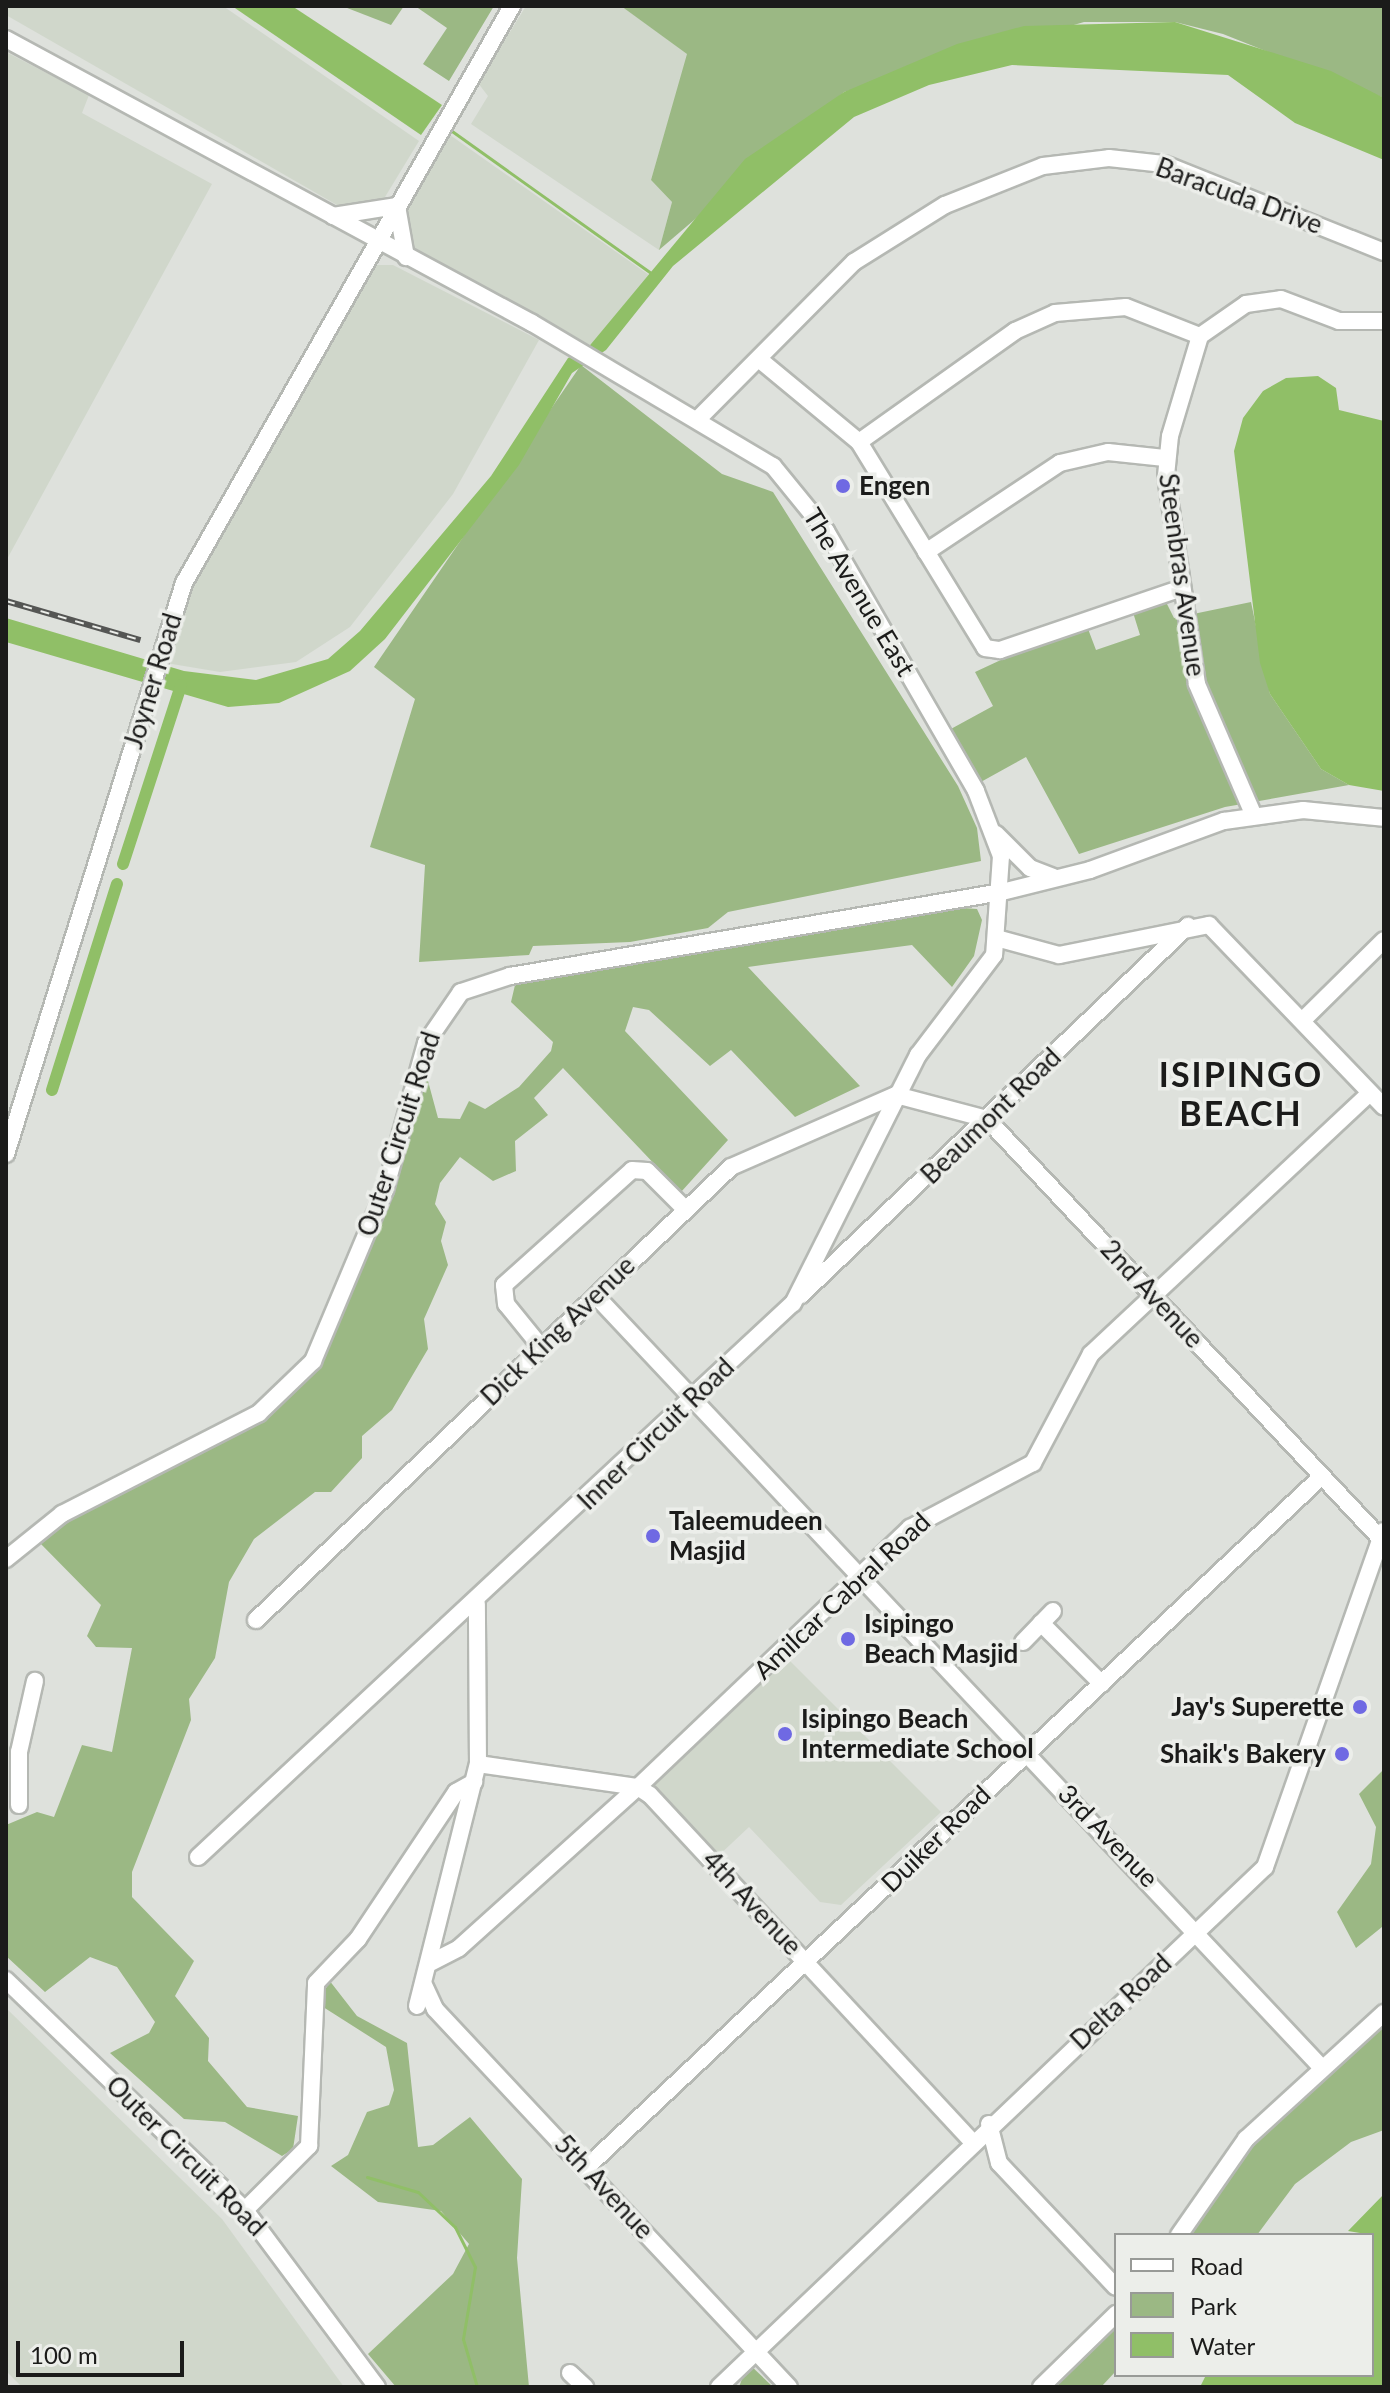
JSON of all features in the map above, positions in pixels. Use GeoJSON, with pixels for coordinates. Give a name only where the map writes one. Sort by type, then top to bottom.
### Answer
{"type":"FeatureCollection","features":[{"type":"Feature","properties":{"kind":"street","name":"Joyner Road"},"geometry":{"type":"LineString","coordinates":[[6,1154],[160,653],[199,553],[512,6]]}},
{"type":"Feature","properties":{"kind":"street","name":"The Avenue East"},"geometry":{"type":"LineString","coordinates":[[6,39],[532,323],[699,418],[773,466],[801,495],[995,833],[1002,892]]}},
{"type":"Feature","properties":{"kind":"street","name":"Baracuda Drive"},"geometry":{"type":"LineString","coordinates":[[699,418],[854,262],[945,205],[1043,166],[1109,158],[1164,164],[1384,252]]}},
{"type":"Feature","properties":{"kind":"street"},"geometry":{"type":"LineString","coordinates":[[329,215],[397,206],[406,257]]}},
{"type":"Feature","properties":{"kind":"street"},"geometry":{"type":"LineString","coordinates":[[859,442],[1006,337],[1055,313],[1126,307],[1200,336],[1258,299],[1281,299],[1362,325],[1384,321]]}},
{"type":"Feature","properties":{"kind":"street","name":"Steenbras Avenue"},"geometry":{"type":"LineString","coordinates":[[1200,336],[1165,458],[1182,588],[1202,700],[1254,816]]}},
{"type":"Feature","properties":{"kind":"street"},"geometry":{"type":"LineString","coordinates":[[760,360],[859,442],[978,644],[1000,650],[1182,588]]}},
{"type":"Feature","properties":{"kind":"street"},"geometry":{"type":"LineString","coordinates":[[926,552],[1060,463],[1108,452],[1165,458]]}},
{"type":"Feature","properties":{"kind":"street","name":"Outer Circuit Road"},"geometry":{"type":"LineString","coordinates":[[6,1559],[62,1514],[259,1413],[313,1361],[385,1190],[426,1043],[461,992],[510,976],[1002,892],[1254,816],[1342,810],[1384,818]]}},
{"type":"Feature","properties":{"kind":"street"},"geometry":{"type":"LineString","coordinates":[[995,833],[1030,868],[1056,878]]}},
{"type":"Feature","properties":{"kind":"street","name":"Inner Circuit Road"},"geometry":{"type":"LineString","coordinates":[[198,1857],[477,1604],[793,1303],[920,1052],[985,972],[1000,939],[1002,892]]}},
{"type":"Feature","properties":{"kind":"street"},"geometry":{"type":"LineString","coordinates":[[1000,939],[1059,955],[1188,926],[1218,930],[1384,1107]]}},
{"type":"Feature","properties":{"kind":"street","name":"Beaumont Road"},"geometry":{"type":"LineString","coordinates":[[793,1303],[1188,926]]}},
{"type":"Feature","properties":{"kind":"street"},"geometry":{"type":"LineString","coordinates":[[1302,1021],[1384,940]]}},
{"type":"Feature","properties":{"kind":"street","name":"Amilcar Cabral Road"},"geometry":{"type":"LineString","coordinates":[[432,1962],[459,1948],[638,1787],[930,1511],[1033,1463],[1081,1367],[1370,1093]]}},
{"type":"Feature","properties":{"kind":"street"},"geometry":{"type":"LineString","coordinates":[[896,1095],[987,1119]]}},
{"type":"Feature","properties":{"kind":"street","name":"Dick King Avenue"},"geometry":{"type":"LineString","coordinates":[[256,1620],[684,1208],[748,1155],[896,1095]]}},
{"type":"Feature","properties":{"kind":"street","name":"2nd Avenue"},"geometry":{"type":"LineString","coordinates":[[987,1119],[1155,1295],[1320,1478],[1382,1534]]}},
{"type":"Feature","properties":{"kind":"street"},"geometry":{"type":"LineString","coordinates":[[541,1347],[506,1304],[504,1285],[632,1170],[647,1171],[684,1208]]}},
{"type":"Feature","properties":{"kind":"street","name":"3rd Avenue"},"geometry":{"type":"LineString","coordinates":[[596,1296],[1197,1930],[1320,2066]]}},
{"type":"Feature","properties":{"kind":"street","name":"Duiker Road"},"geometry":{"type":"LineString","coordinates":[[587,2167],[808,1963],[1320,1478]]}},
{"type":"Feature","properties":{"kind":"street","name":"Delta Road"},"geometry":{"type":"LineString","coordinates":[[725,2384],[754,2350],[989,2124],[1249,1885],[1277,1846],[1382,1534]]}},
{"type":"Feature","properties":{"kind":"street"},"geometry":{"type":"LineString","coordinates":[[417,2006],[432,1962],[478,1764],[477,1604]]}},
{"type":"Feature","properties":{"kind":"street"},"geometry":{"type":"LineString","coordinates":[[1023,1642],[1047,1617],[1102,1684]]}},
{"type":"Feature","properties":{"kind":"street"},"geometry":{"type":"LineString","coordinates":[[19,1805],[12,1750],[35,1681]]}},
{"type":"Feature","properties":{"kind":"street"},"geometry":{"type":"LineString","coordinates":[[478,1764],[638,1787]]}},
{"type":"Feature","properties":{"kind":"street"},"geometry":{"type":"LineString","coordinates":[[245,2210],[309,2146],[316,1983],[358,1939],[456,1792],[474,1782]]}},
{"type":"Feature","properties":{"kind":"street","name":"4th Avenue"},"geometry":{"type":"LineString","coordinates":[[638,1787],[808,1963],[972,2142]]}},
{"type":"Feature","properties":{"kind":"street","name":"Outer Circuit Road"},"geometry":{"type":"LineString","coordinates":[[6,1980],[245,2210],[377,2387]]}},
{"type":"Feature","properties":{"kind":"street","name":"5th Avenue"},"geometry":{"type":"LineString","coordinates":[[424,1985],[435,2009],[587,2167],[789,2387]]}},
{"type":"Feature","properties":{"kind":"street"},"geometry":{"type":"LineString","coordinates":[[1180,2233],[1235,2152],[1320,2066],[1384,2013]]}},
{"type":"Feature","properties":{"kind":"street"},"geometry":{"type":"LineString","coordinates":[[989,2124],[994,2157],[1114,2285]]}},
{"type":"Feature","properties":{"kind":"street"},"geometry":{"type":"LineString","coordinates":[[1041,2387],[1114,2316]]}},
{"type":"Feature","properties":{"kind":"street"},"geometry":{"type":"LineString","coordinates":[[570,2373],[585,2387]]}},
{"type":"Feature","properties":{"kind":"shaded area"},"geometry":{"type":"Polygon","coordinates":[[[6,6],[223,6],[419,141],[385,197],[373,205],[337,205],[6,15],[6,6]]]}},
{"type":"Feature","properties":{"kind":"shaded area"},"geometry":{"type":"Polygon","coordinates":[[[526,6],[621,6],[688,54],[651,180],[672,202],[659,250],[471,124],[488,96],[478,83],[526,6]]]}},
{"type":"Feature","properties":{"kind":"shaded area"},"geometry":{"type":"Polygon","coordinates":[[[6,52],[89,95],[82,113],[212,184],[6,561],[6,52]]]}},
{"type":"Feature","properties":{"kind":"shaded area"},"geometry":{"type":"Polygon","coordinates":[[[450,135],[649,275],[586,350],[412,250],[404,217],[450,135]]]}},
{"type":"Feature","properties":{"kind":"shaded area"},"geometry":{"type":"Polygon","coordinates":[[[372,265],[393,265],[539,340],[453,494],[350,627],[296,662],[220,672],[166,663],[194,576],[372,265]]]}},
{"type":"Feature","properties":{"kind":"shaded area","name":"Isipingo Beach Intermediate School"},"geometry":{"type":"Polygon","coordinates":[[[786,1657],[941,1812],[841,1905],[820,1902],[749,1827],[715,1859],[647,1786],[786,1657]]]}},
{"type":"Feature","properties":{"kind":"shaded area"},"geometry":{"type":"Polygon","coordinates":[[[6,2008],[222,2219],[344,2387],[22,2387],[6,2371],[6,2008]]]}},
{"type":"Feature","properties":{"kind":"green space"},"geometry":{"type":"Polygon","coordinates":[[[342,6],[404,6],[391,25],[342,6]]]}},
{"type":"Feature","properties":{"kind":"green space"},"geometry":{"type":"Polygon","coordinates":[[[415,6],[494,6],[449,81],[423,64],[447,28],[415,6]]]}},
{"type":"Feature","properties":{"kind":"green space"},"geometry":{"type":"Polygon","coordinates":[[[621,6],[1384,6],[1384,98],[1223,34],[1175,22],[1084,22],[844,92],[659,250],[672,202],[651,180],[687,54],[621,6]]]}},
{"type":"Feature","properties":{"kind":"green space"},"geometry":{"type":"Polygon","coordinates":[[[581,365],[722,474],[773,492],[958,786],[977,828],[981,861],[728,912],[708,928],[630,942],[533,946],[529,955],[419,962],[425,865],[370,847],[415,699],[374,667],[581,365]]]}},
{"type":"Feature","properties":{"kind":"green space"},"geometry":{"type":"Polygon","coordinates":[[[1165,600],[1174,618],[1251,602],[1270,694],[1321,769],[1349,785],[1225,807],[1079,854],[1026,757],[979,783],[949,730],[993,706],[975,672],[1085,621],[1096,650],[1140,635],[1131,606],[1165,600]]]}},
{"type":"Feature","properties":{"kind":"green space"},"geometry":{"type":"Polygon","coordinates":[[[949,907],[977,909],[982,920],[974,956],[952,987],[912,945],[748,967],[860,1086],[795,1117],[731,1050],[710,1066],[649,1010],[633,1007],[625,1031],[728,1140],[681,1192],[563,1068],[534,1098],[548,1115],[515,1141],[516,1171],[493,1181],[460,1157],[440,1183],[435,1204],[446,1222],[441,1241],[448,1265],[424,1319],[428,1349],[392,1410],[362,1436],[362,1458],[331,1492],[315,1492],[254,1539],[229,1582],[215,1658],[189,1699],[191,1720],[132,1872],[132,1897],[194,1961],[175,1996],[209,2038],[208,2061],[247,2107],[298,2116],[293,2149],[282,2156],[225,2122],[184,2119],[110,2053],[149,2033],[155,2022],[117,1967],[90,1957],[45,1992],[6,1956],[6,1825],[37,1812],[54,1817],[82,1745],[112,1752],[132,1648],[96,1647],[87,1636],[101,1605],[38,1541],[70,1516],[241,1432],[306,1375],[420,1079],[428,1081],[438,1118],[460,1119],[469,1101],[485,1109],[519,1087],[551,1051],[553,1042],[511,1002],[515,985],[949,907]]]}},
{"type":"Feature","properties":{"kind":"green space"},"geometry":{"type":"Polygon","coordinates":[[[1384,1769],[1382,1927],[1356,1948],[1337,1912],[1371,1864],[1376,1827],[1359,1794],[1384,1769]]]}},
{"type":"Feature","properties":{"kind":"green space"},"geometry":{"type":"Polygon","coordinates":[[[329,1980],[357,2016],[407,2043],[418,2147],[433,2145],[470,2117],[522,2179],[517,2258],[529,2387],[396,2387],[368,2354],[453,2274],[469,2244],[441,2211],[378,2202],[331,2166],[348,2155],[367,2112],[389,2105],[394,2090],[386,2047],[320,2005],[329,1980]]]}},
{"type":"Feature","properties":{"kind":"green space"},"geometry":{"type":"Polygon","coordinates":[[[1384,2021],[1384,2130],[1351,2142],[1295,2184],[1258,2233],[1190,2233],[1252,2141],[1384,2021]]]}},
{"type":"Feature","properties":{"kind":"green space"},"geometry":{"type":"Polygon","coordinates":[[[1114,2323],[1114,2373],[1101,2387],[1056,2387],[1114,2323]]]}},
{"type":"Feature","properties":{"kind":"green space"},"geometry":{"type":"Polygon","coordinates":[[[748,2363],[773,2387],[739,2387],[748,2363]]]}},
{"type":"Feature","properties":{"kind":"water"},"geometry":{"type":"Polygon","coordinates":[[[232,6],[292,6],[442,105],[421,135],[232,6]]]}},
{"type":"Feature","properties":{"kind":"water"},"geometry":{"type":"Polygon","coordinates":[[[1175,22],[1331,71],[1384,98],[1384,160],[1295,123],[1228,75],[1012,65],[929,85],[854,117],[673,266],[606,350],[572,373],[519,465],[385,639],[350,671],[279,703],[228,707],[6,642],[6,618],[184,671],[256,680],[328,659],[360,631],[491,476],[568,358],[586,350],[745,159],[844,92],[957,44],[1024,26],[1175,22]]]}},
{"type":"Feature","properties":{"kind":"water"},"geometry":{"type":"Polygon","coordinates":[[[1318,376],[1336,388],[1339,410],[1384,421],[1384,791],[1349,785],[1321,769],[1270,694],[1260,663],[1234,451],[1243,418],[1263,391],[1286,378],[1318,376]]]}},
{"type":"Feature","properties":{"kind":"water"},"geometry":{"type":"Polygon","coordinates":[[[1384,2194],[1384,2387],[1200,2387],[1205,2377],[1374,2377],[1374,2233],[1348,2231],[1384,2194]]]}},
{"type":"Feature","properties":{"kind":"waterway"},"geometry":{"type":"LineString","coordinates":[[449,129],[651,273]]}},
{"type":"Feature","properties":{"kind":"waterway"},"geometry":{"type":"LineString","coordinates":[[123,864],[181,685]]}},
{"type":"Feature","properties":{"kind":"waterway"},"geometry":{"type":"LineString","coordinates":[[52,1090],[117,884]]}},
{"type":"Feature","properties":{"kind":"waterway"},"geometry":{"type":"LineString","coordinates":[[367,2177],[418,2192],[455,2227],[475,2267],[463,2339],[477,2387]]}},
{"type":"Feature","properties":{"kind":"railway"},"geometry":{"type":"LineString","coordinates":[[6,601],[140,640]]}},
{"type":"Feature","properties":{"kind":"place","name":"Engen"},"geometry":{"type":"Point","coordinates":[843,486]}},
{"type":"Feature","properties":{"kind":"place","name":"Taleemudeen Masjid"},"geometry":{"type":"Point","coordinates":[653,1536]}},
{"type":"Feature","properties":{"kind":"place","name":"Isipingo Beach Masjid"},"geometry":{"type":"Point","coordinates":[848,1639]}},
{"type":"Feature","properties":{"kind":"place","name":"Jay's Superette"},"geometry":{"type":"Point","coordinates":[1360,1707]}},
{"type":"Feature","properties":{"kind":"place","name":"Isipingo Beach Intermediate School"},"geometry":{"type":"Point","coordinates":[785,1734]}},
{"type":"Feature","properties":{"kind":"place","name":"Shaik's Bakery"},"geometry":{"type":"Point","coordinates":[1342,1754]}},
{"type":"Feature","properties":{"kind":"district","name":"ISIPINGO BEACH"},"geometry":{"type":"Point","coordinates":[1241,1092]}}]}
